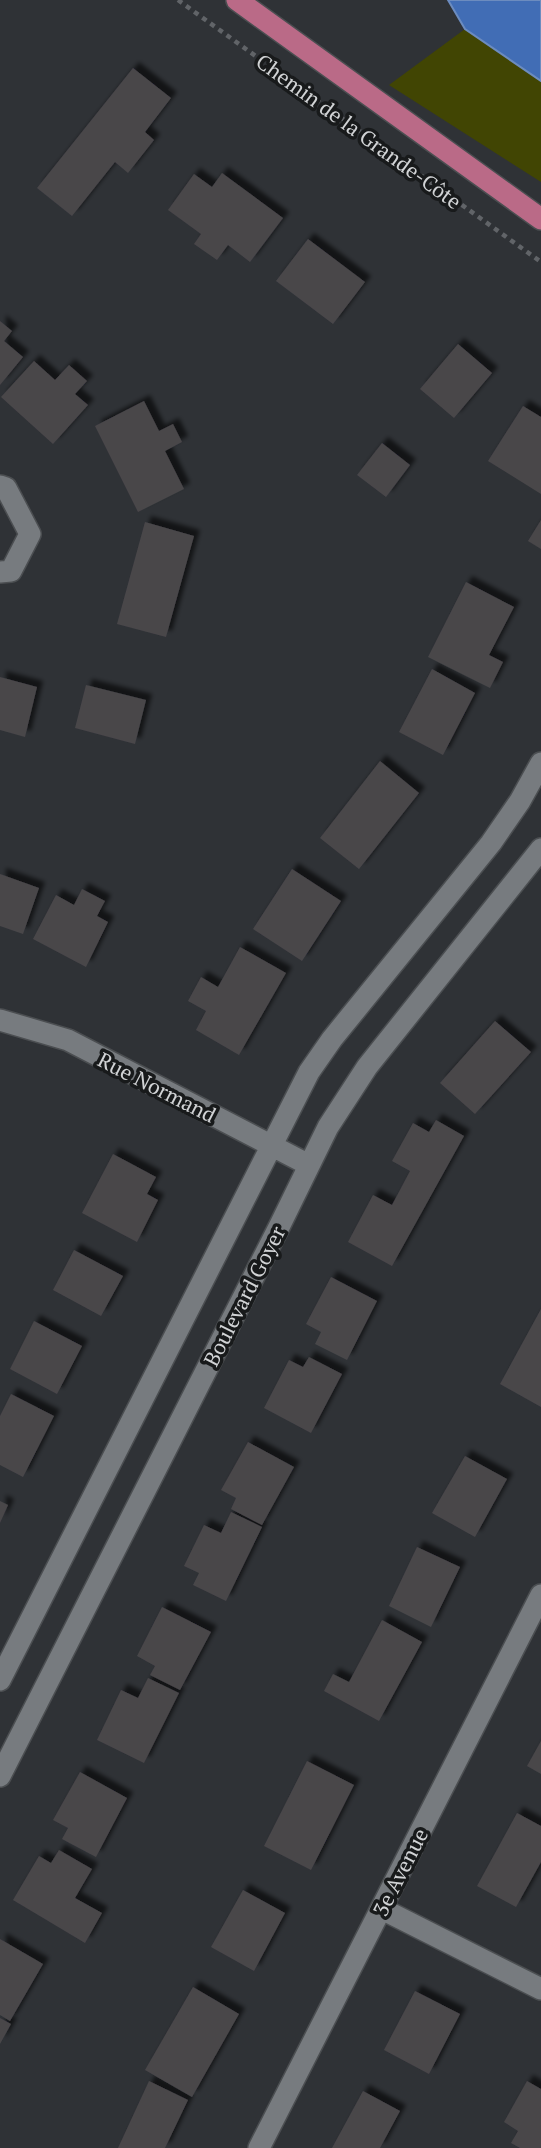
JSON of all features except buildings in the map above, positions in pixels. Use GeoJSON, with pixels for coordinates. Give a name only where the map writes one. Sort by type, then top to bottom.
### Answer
{"type":"FeatureCollection","features":[{"type":"Feature","properties":{"kind":"main road","name":"Chemin de la Grande-Côte"},"geometry":{"type":"LineString","coordinates":[[237,0],[541,219]]}},
{"type":"Feature","properties":{"kind":"street"},"geometry":{"type":"LineString","coordinates":[[0,486],[5,488],[30,534],[11,571],[0,572]]}},
{"type":"Feature","properties":{"kind":"street","name":"Boulevard Goyer"},"geometry":{"type":"LineString","coordinates":[[0,1680],[297,1093],[320,1055],[491,843],[541,764]]}},
{"type":"Feature","properties":{"kind":"street","name":"Boulevard Goyer"},"geometry":{"type":"LineString","coordinates":[[0,1776],[328,1127],[354,1084],[541,849]]}},
{"type":"Feature","properties":{"kind":"street","name":"Rue Normand"},"geometry":{"type":"LineString","coordinates":[[0,1020],[68,1040],[309,1165]]}},
{"type":"Feature","properties":{"kind":"street","name":"3e Avenue"},"geometry":{"type":"LineString","coordinates":[[259,2148],[541,1595]]}},
{"type":"Feature","properties":{"kind":"street"},"geometry":{"type":"LineString","coordinates":[[382,1909],[541,1989]]}},
{"type":"Feature","properties":{"kind":"path","name":"Chemin de la Grande-Côte"},"geometry":{"type":"LineString","coordinates":[[178,0],[541,262]]}},
{"type":"Feature","properties":{"kind":"shaded area"},"geometry":{"type":"Polygon","coordinates":[[[465,29],[541,81],[541,182],[389,85],[465,29]]]}},
{"type":"Feature","properties":{"kind":"water"},"geometry":{"type":"Polygon","coordinates":[[[448,0],[541,0],[541,81],[465,29],[448,0]]]}}]}
